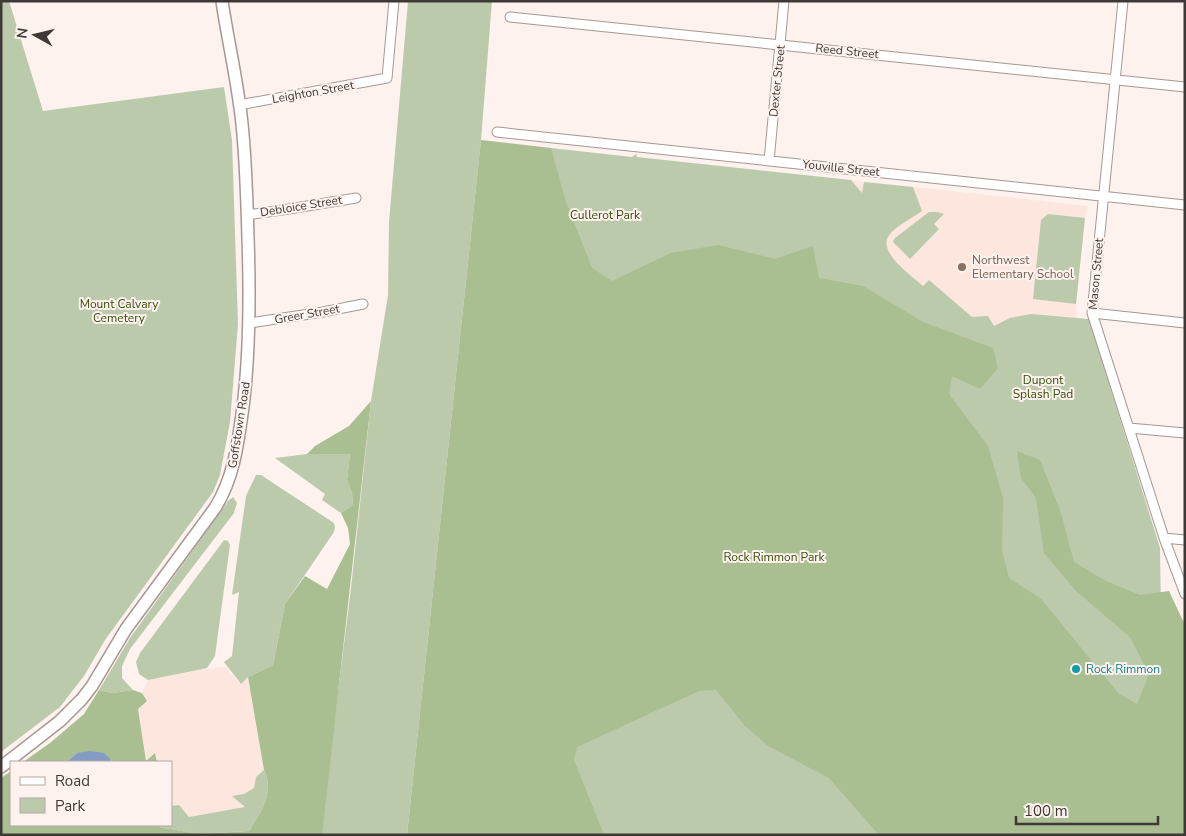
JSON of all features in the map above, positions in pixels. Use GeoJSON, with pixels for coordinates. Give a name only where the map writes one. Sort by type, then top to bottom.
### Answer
{"type":"FeatureCollection","features":[{"type":"Feature","properties":{"kind":"main road","name":"Goffstown Road"},"geometry":{"type":"LineString","coordinates":[[1,767],[60,721],[82,699],[92,686],[126,629],[186,549],[221,498],[231,474],[238,440],[250,323],[246,177],[240,105],[222,1]]}},
{"type":"Feature","properties":{"kind":"street","name":"Leighton Street"},"geometry":{"type":"LineString","coordinates":[[240,105],[387,78],[394,1]]}},
{"type":"Feature","properties":{"kind":"street","name":"Dexter Street"},"geometry":{"type":"LineString","coordinates":[[769,161],[784,1]]}},
{"type":"Feature","properties":{"kind":"street","name":"Mason Street"},"geometry":{"type":"LineString","coordinates":[[1123,1],[1092,313],[1164,538],[1185,594]]}},
{"type":"Feature","properties":{"kind":"street","name":"Reed Street"},"geometry":{"type":"LineString","coordinates":[[510,16],[1185,88]]}},
{"type":"Feature","properties":{"kind":"street","name":"Youville Street"},"geometry":{"type":"LineString","coordinates":[[497,132],[1185,205]]}},
{"type":"Feature","properties":{"kind":"street","name":"Debloice Street"},"geometry":{"type":"LineString","coordinates":[[247,214],[289,210],[356,198]]}},
{"type":"Feature","properties":{"kind":"street","name":"Greer Street"},"geometry":{"type":"LineString","coordinates":[[250,323],[314,314],[363,304]]}},
{"type":"Feature","properties":{"kind":"street"},"geometry":{"type":"LineString","coordinates":[[1092,313],[1185,323]]}},
{"type":"Feature","properties":{"kind":"street"},"geometry":{"type":"LineString","coordinates":[[1129,428],[1185,433]]}},
{"type":"Feature","properties":{"kind":"street"},"geometry":{"type":"LineString","coordinates":[[1164,538],[1185,540]]}},
{"type":"Feature","properties":{"kind":"shaded area","name":"Northwest Elementary School"},"geometry":{"type":"Polygon","coordinates":[[[851,180],[1088,206],[1085,218],[1076,304],[1077,319],[1057,316],[994,326],[923,322],[850,201],[862,193],[851,180]]]}},
{"type":"Feature","properties":{"kind":"shaded area"},"geometry":{"type":"Polygon","coordinates":[[[226,667],[240,684],[248,677],[264,770],[268,779],[249,831],[172,826],[172,761],[157,761],[156,754],[146,761],[138,709],[147,701],[142,693],[148,680],[194,670],[226,667]]]}},
{"type":"Feature","properties":{"kind":"green space","name":"Mount Calvary Cemetery"},"geometry":{"type":"Polygon","coordinates":[[[1,1],[9,1],[43,111],[224,87],[232,140],[238,324],[230,422],[220,475],[213,492],[105,640],[84,676],[60,707],[1,752],[1,1]]]}},
{"type":"Feature","properties":{"kind":"green space"},"geometry":{"type":"Polygon","coordinates":[[[408,1],[492,1],[481,140],[407,835],[320,835],[351,588],[371,401],[388,295],[389,222],[408,1]]]}},
{"type":"Feature","properties":{"kind":"green space","name":"Rock Rimmon Park"},"geometry":{"type":"Polygon","coordinates":[[[481,140],[551,148],[565,199],[592,268],[612,281],[671,253],[718,245],[775,259],[813,246],[819,278],[863,286],[923,322],[993,348],[998,368],[980,389],[952,376],[949,394],[988,446],[1003,498],[1002,550],[1009,578],[1041,599],[1119,694],[1137,704],[1149,674],[1130,637],[1076,591],[1044,553],[1036,498],[1021,478],[1017,451],[1040,460],[1060,510],[1074,562],[1106,581],[1140,595],[1169,591],[1185,625],[1185,835],[879,835],[829,778],[768,746],[745,726],[716,690],[699,691],[577,747],[574,760],[604,835],[407,835],[481,140]]]}},
{"type":"Feature","properties":{"kind":"green space","name":"Rock Rimmon Park"},"geometry":{"type":"Polygon","coordinates":[[[551,148],[632,157],[636,154],[637,157],[851,180],[862,193],[864,182],[913,187],[922,211],[890,234],[887,248],[897,263],[923,286],[929,280],[972,317],[988,316],[994,326],[1010,318],[1031,314],[1089,319],[1160,548],[1164,835],[414,835],[517,449],[551,148]]]}},
{"type":"Feature","properties":{"kind":"green space"},"geometry":{"type":"Polygon","coordinates":[[[929,212],[944,214],[934,224],[939,229],[910,259],[893,242],[895,238],[929,212]]]}},
{"type":"Feature","properties":{"kind":"green space"},"geometry":{"type":"Polygon","coordinates":[[[1048,214],[1085,218],[1076,304],[1033,299],[1041,220],[1048,214]]]}},
{"type":"Feature","properties":{"kind":"green space"},"geometry":{"type":"Polygon","coordinates":[[[371,401],[322,835],[1,835],[1,778],[10,772],[10,826],[159,826],[199,834],[249,831],[265,802],[268,786],[248,677],[273,665],[285,604],[305,576],[327,589],[350,544],[348,528],[341,513],[353,505],[352,493],[347,480],[350,454],[307,454],[315,446],[349,426],[371,401]]]}},
{"type":"Feature","properties":{"kind":"green space"},"geometry":{"type":"Polygon","coordinates":[[[307,454],[350,454],[347,480],[352,493],[353,505],[341,513],[322,500],[325,494],[275,458],[307,454]]]}},
{"type":"Feature","properties":{"kind":"green space"},"geometry":{"type":"Polygon","coordinates":[[[256,475],[261,475],[334,523],[335,527],[334,532],[285,604],[273,665],[248,677],[241,684],[224,662],[232,656],[239,592],[232,595],[246,496],[256,475]]]}},
{"type":"Feature","properties":{"kind":"green space"},"geometry":{"type":"Polygon","coordinates":[[[233,497],[237,503],[234,513],[130,649],[122,666],[122,678],[133,690],[113,693],[99,690],[130,638],[228,501],[233,497]]]}},
{"type":"Feature","properties":{"kind":"green space"},"geometry":{"type":"Polygon","coordinates":[[[224,540],[228,541],[230,545],[215,656],[207,668],[148,680],[139,674],[136,662],[140,653],[224,540]]]}},
{"type":"Feature","properties":{"kind":"green space"},"geometry":{"type":"Polygon","coordinates":[[[99,690],[113,693],[133,690],[142,693],[147,701],[138,709],[146,761],[112,761],[77,753],[67,761],[24,761],[50,743],[84,714],[99,690]]]}},
{"type":"Feature","properties":{"kind":"green space"},"geometry":{"type":"Polygon","coordinates":[[[155,753],[157,761],[146,761],[155,753]]]}},
{"type":"Feature","properties":{"kind":"green space"},"geometry":{"type":"Polygon","coordinates":[[[264,770],[268,786],[267,794],[262,809],[249,831],[199,834],[159,827],[172,826],[172,806],[179,805],[189,817],[245,807],[232,796],[244,794],[254,788],[256,777],[264,770]]]}},
{"type":"Feature","properties":{"kind":"water"},"geometry":{"type":"Polygon","coordinates":[[[90,751],[104,753],[112,761],[67,761],[77,753],[90,751]]]}},
{"type":"Feature","properties":{"kind":"place","name":"Northwest Elementary School"},"geometry":{"type":"Point","coordinates":[962,267]}},
{"type":"Feature","properties":{"kind":"place","name":"Rock Rimmon"},"geometry":{"type":"Point","coordinates":[1076,669]}},
{"type":"Feature","properties":{"kind":"park label","name":"Cullerot Park"},"geometry":{"type":"Point","coordinates":[605,215]}},
{"type":"Feature","properties":{"kind":"park label","name":"Dupont Splash Pad"},"geometry":{"type":"Point","coordinates":[1043,387]}}]}
